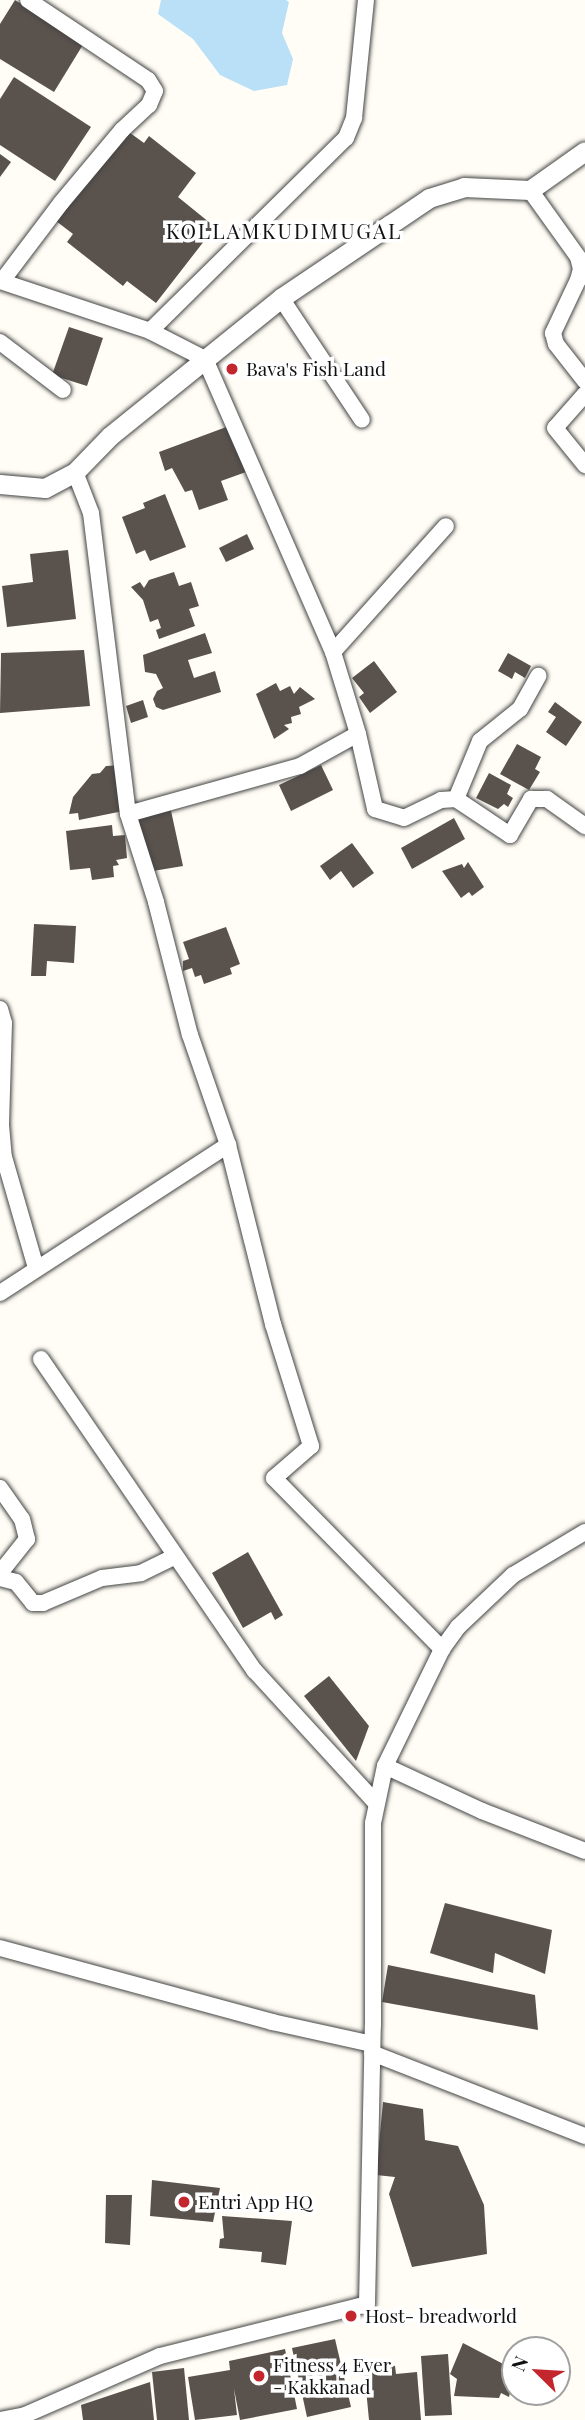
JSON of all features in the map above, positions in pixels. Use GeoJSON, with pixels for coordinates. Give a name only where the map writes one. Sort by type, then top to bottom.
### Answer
{"type":"FeatureCollection","features":[{"type":"Feature","properties":{"kind":"street"},"geometry":{"type":"LineString","coordinates":[[28,0],[148,79],[155,91],[149,104],[122,130],[1,281],[150,331],[205,359],[333,652],[358,734],[375,809],[404,818],[441,800],[456,799],[510,835],[531,799],[547,799],[585,826]]}},
{"type":"Feature","properties":{"kind":"street"},"geometry":{"type":"LineString","coordinates":[[150,331],[346,138],[354,118],[366,0]]}},
{"type":"Feature","properties":{"kind":"street"},"geometry":{"type":"LineString","coordinates":[[0,484],[44,488],[75,472],[110,436],[281,298],[429,198],[464,187],[530,190],[585,151]]}},
{"type":"Feature","properties":{"kind":"street"},"geometry":{"type":"LineString","coordinates":[[530,190],[578,257],[581,269],[554,333],[556,344],[585,381]]}},
{"type":"Feature","properties":{"kind":"street"},"geometry":{"type":"LineString","coordinates":[[281,298],[362,420]]}},
{"type":"Feature","properties":{"kind":"street"},"geometry":{"type":"LineString","coordinates":[[0,342],[63,390]]}},
{"type":"Feature","properties":{"kind":"street"},"geometry":{"type":"LineString","coordinates":[[585,394],[555,428],[585,465]]}},
{"type":"Feature","properties":{"kind":"street"},"geometry":{"type":"LineString","coordinates":[[75,472],[91,513],[128,814],[156,902],[190,1035],[228,1145],[274,1324],[311,1446],[274,1478],[442,1649]]}},
{"type":"Feature","properties":{"kind":"street"},"geometry":{"type":"LineString","coordinates":[[333,652],[446,526]]}},
{"type":"Feature","properties":{"kind":"street"},"geometry":{"type":"LineString","coordinates":[[456,799],[481,741],[520,709],[538,676]]}},
{"type":"Feature","properties":{"kind":"street"},"geometry":{"type":"LineString","coordinates":[[128,814],[300,766],[358,734]]}},
{"type":"Feature","properties":{"kind":"street"},"geometry":{"type":"LineString","coordinates":[[0,1009],[4,1023],[1,1125],[4,1157],[36,1268]]}},
{"type":"Feature","properties":{"kind":"street"},"geometry":{"type":"LineString","coordinates":[[0,1293],[228,1145]]}},
{"type":"Feature","properties":{"kind":"street"},"geometry":{"type":"LineString","coordinates":[[41,1359],[174,1557],[255,1671],[375,1802]]}},
{"type":"Feature","properties":{"kind":"street"},"geometry":{"type":"LineString","coordinates":[[0,1488],[22,1519],[27,1539],[0,1573]]}},
{"type":"Feature","properties":{"kind":"street"},"geometry":{"type":"LineString","coordinates":[[0,2420],[25,2415],[160,2356],[367,2304],[373,1823],[375,1802],[385,1766],[442,1649],[458,1627],[513,1575],[585,1532]]}},
{"type":"Feature","properties":{"kind":"street"},"geometry":{"type":"LineString","coordinates":[[0,1578],[16,1582],[33,1603],[43,1603],[102,1578],[141,1573],[174,1557]]}},
{"type":"Feature","properties":{"kind":"street"},"geometry":{"type":"LineString","coordinates":[[385,1766],[482,1811],[585,1851]]}},
{"type":"Feature","properties":{"kind":"street"},"geometry":{"type":"LineString","coordinates":[[0,1948],[372,2049],[585,2136]]}},
{"type":"Feature","properties":{"kind":"water"},"geometry":{"type":"Polygon","coordinates":[[[161,0],[289,2],[282,33],[293,59],[287,85],[254,91],[220,75],[193,39],[158,14],[161,0]]]}},
{"type":"Feature","properties":{"kind":"building"},"geometry":{"type":"Polygon","coordinates":[[[15,0],[84,43],[54,92],[0,59],[0,24],[15,0]]]}},
{"type":"Feature","properties":{"kind":"building"},"geometry":{"type":"Polygon","coordinates":[[[14,77],[91,127],[55,181],[0,145],[0,99],[14,77]]]}},
{"type":"Feature","properties":{"kind":"building"},"geometry":{"type":"Polygon","coordinates":[[[126,130],[144,143],[149,136],[196,173],[178,197],[215,227],[156,303],[127,281],[123,286],[67,242],[73,234],[56,221],[126,130]]]}},
{"type":"Feature","properties":{"kind":"building"},"geometry":{"type":"Polygon","coordinates":[[[0,154],[11,162],[0,177],[0,154]]]}},
{"type":"Feature","properties":{"kind":"building"},"geometry":{"type":"Polygon","coordinates":[[[69,327],[103,338],[87,386],[52,375],[69,327]]]}},
{"type":"Feature","properties":{"kind":"building"},"geometry":{"type":"Polygon","coordinates":[[[229,426],[246,472],[221,481],[228,500],[199,510],[192,490],[185,492],[172,468],[165,471],[159,452],[229,426]]]}},
{"type":"Feature","properties":{"kind":"building"},"geometry":{"type":"Polygon","coordinates":[[[165,494],[186,547],[150,561],[145,550],[136,554],[122,517],[145,508],[143,503],[165,494]]]}},
{"type":"Feature","properties":{"kind":"building"},"geometry":{"type":"Polygon","coordinates":[[[247,534],[254,549],[226,562],[219,548],[247,534]]]}},
{"type":"Feature","properties":{"kind":"building"},"geometry":{"type":"Polygon","coordinates":[[[68,550],[76,619],[7,627],[2,586],[33,582],[30,554],[68,550]]]}},
{"type":"Feature","properties":{"kind":"building"},"geometry":{"type":"Polygon","coordinates":[[[174,572],[179,586],[191,582],[199,606],[189,609],[195,626],[159,639],[156,630],[161,628],[158,619],[150,622],[143,600],[131,587],[140,582],[144,588],[149,580],[174,572]]]}},
{"type":"Feature","properties":{"kind":"building"},"geometry":{"type":"Polygon","coordinates":[[[205,633],[212,653],[188,660],[194,678],[215,671],[221,692],[163,710],[156,707],[153,699],[157,691],[163,688],[156,674],[145,672],[143,655],[205,633]]]}},
{"type":"Feature","properties":{"kind":"building"},"geometry":{"type":"Polygon","coordinates":[[[84,650],[90,706],[0,713],[1,653],[84,650]]]}},
{"type":"Feature","properties":{"kind":"building"},"geometry":{"type":"Polygon","coordinates":[[[508,653],[531,666],[525,678],[515,672],[512,679],[498,671],[508,653]]]}},
{"type":"Feature","properties":{"kind":"building"},"geometry":{"type":"Polygon","coordinates":[[[374,661],[397,692],[370,713],[359,697],[364,693],[352,678],[374,661]]]}},
{"type":"Feature","properties":{"kind":"building"},"geometry":{"type":"Polygon","coordinates":[[[276,683],[280,691],[290,686],[294,694],[300,687],[315,699],[299,707],[301,714],[291,717],[292,723],[284,725],[289,729],[274,739],[256,694],[276,683]]]}},
{"type":"Feature","properties":{"kind":"building"},"geometry":{"type":"Polygon","coordinates":[[[143,700],[148,717],[131,723],[126,706],[143,700]]]}},
{"type":"Feature","properties":{"kind":"building"},"geometry":{"type":"Polygon","coordinates":[[[555,702],[582,722],[566,746],[546,732],[556,717],[548,712],[555,702]]]}},
{"type":"Feature","properties":{"kind":"building"},"geometry":{"type":"Polygon","coordinates":[[[517,744],[541,757],[535,769],[540,772],[529,790],[500,774],[517,744]]]}},
{"type":"Feature","properties":{"kind":"building"},"geometry":{"type":"Polygon","coordinates":[[[125,765],[133,809],[79,820],[78,813],[69,814],[73,797],[92,774],[100,773],[106,766],[125,765]]]}},
{"type":"Feature","properties":{"kind":"building"},"geometry":{"type":"Polygon","coordinates":[[[321,765],[333,790],[291,811],[279,785],[321,765]]]}},
{"type":"Feature","properties":{"kind":"building"},"geometry":{"type":"Polygon","coordinates":[[[489,773],[511,785],[507,794],[513,798],[508,807],[504,804],[498,809],[476,798],[489,773]]]}},
{"type":"Feature","properties":{"kind":"building"},"geometry":{"type":"Polygon","coordinates":[[[168,797],[183,866],[147,872],[135,803],[168,797]]]}},
{"type":"Feature","properties":{"kind":"building"},"geometry":{"type":"Polygon","coordinates":[[[454,818],[465,839],[412,869],[401,848],[454,818]]]}},
{"type":"Feature","properties":{"kind":"building"},"geometry":{"type":"Polygon","coordinates":[[[112,825],[113,836],[125,835],[127,858],[116,860],[119,865],[113,866],[114,877],[92,880],[90,868],[70,870],[66,831],[112,825]]]}},
{"type":"Feature","properties":{"kind":"building"},"geometry":{"type":"Polygon","coordinates":[[[352,843],[374,873],[353,888],[341,871],[330,880],[320,866],[352,843]]]}},
{"type":"Feature","properties":{"kind":"building"},"geometry":{"type":"Polygon","coordinates":[[[468,862],[484,887],[472,896],[469,892],[461,898],[442,871],[462,864],[464,868],[468,862]]]}},
{"type":"Feature","properties":{"kind":"building"},"geometry":{"type":"Polygon","coordinates":[[[34,924],[76,926],[74,963],[47,961],[46,976],[31,976],[34,924]]]}},
{"type":"Feature","properties":{"kind":"building"},"geometry":{"type":"Polygon","coordinates":[[[226,927],[240,964],[230,968],[232,974],[204,984],[201,975],[195,977],[192,968],[183,971],[183,961],[189,959],[183,942],[226,927]]]}},
{"type":"Feature","properties":{"kind":"building"},"geometry":{"type":"Polygon","coordinates":[[[248,1552],[283,1615],[275,1620],[271,1612],[243,1628],[212,1573],[248,1552]]]}},
{"type":"Feature","properties":{"kind":"building"},"geometry":{"type":"Polygon","coordinates":[[[329,1676],[369,1726],[356,1761],[304,1696],[329,1676]]]}},
{"type":"Feature","properties":{"kind":"building"},"geometry":{"type":"Polygon","coordinates":[[[445,1903],[552,1930],[545,1974],[495,1953],[493,1973],[430,1953],[445,1903]]]}},
{"type":"Feature","properties":{"kind":"building"},"geometry":{"type":"Polygon","coordinates":[[[388,1965],[535,1995],[538,2030],[382,2002],[388,1965]]]}},
{"type":"Feature","properties":{"kind":"building"},"geometry":{"type":"Polygon","coordinates":[[[383,2102],[423,2109],[425,2140],[458,2146],[484,2205],[487,2254],[412,2267],[389,2194],[395,2177],[376,2175],[383,2102]]]}},
{"type":"Feature","properties":{"kind":"building","name":"Entri App HQ"},"geometry":{"type":"Polygon","coordinates":[[[152,2180],[220,2188],[213,2222],[150,2216],[152,2180]]]}},
{"type":"Feature","properties":{"kind":"building"},"geometry":{"type":"Polygon","coordinates":[[[106,2195],[132,2195],[130,2245],[105,2243],[106,2195]]]}},
{"type":"Feature","properties":{"kind":"building"},"geometry":{"type":"Polygon","coordinates":[[[222,2216],[292,2221],[286,2265],[261,2262],[262,2252],[219,2248],[220,2239],[224,2238],[222,2216]]]}},
{"type":"Feature","properties":{"kind":"building"},"geometry":{"type":"Polygon","coordinates":[[[335,2339],[351,2407],[307,2417],[292,2348],[335,2339]]]}},
{"type":"Feature","properties":{"kind":"building"},"geometry":{"type":"Polygon","coordinates":[[[463,2343],[501,2363],[499,2398],[454,2396],[457,2379],[450,2374],[463,2343]]]}},
{"type":"Feature","properties":{"kind":"building"},"geometry":{"type":"Polygon","coordinates":[[[285,2349],[297,2409],[240,2420],[234,2389],[237,2415],[195,2420],[188,2377],[230,2370],[229,2361],[285,2349]]]}},
{"type":"Feature","properties":{"kind":"building"},"geometry":{"type":"Polygon","coordinates":[[[448,2354],[452,2415],[425,2416],[421,2356],[448,2354]]]}},
{"type":"Feature","properties":{"kind":"building"},"geometry":{"type":"Polygon","coordinates":[[[363,2358],[395,2366],[396,2374],[417,2372],[421,2420],[369,2420],[363,2358]]]}},
{"type":"Feature","properties":{"kind":"building"},"geometry":{"type":"Polygon","coordinates":[[[184,2368],[189,2420],[157,2420],[152,2372],[184,2368]]]}},
{"type":"Feature","properties":{"kind":"building"},"geometry":{"type":"Polygon","coordinates":[[[150,2382],[154,2420],[83,2420],[81,2405],[150,2382]]]}},
{"type":"Feature","properties":{"kind":"place","name":"Bava's Fish Land"},"geometry":{"type":"Point","coordinates":[232,369]}},
{"type":"Feature","properties":{"kind":"place","name":"Entri App HQ"},"geometry":{"type":"Point","coordinates":[184,2202]}},
{"type":"Feature","properties":{"kind":"place","name":"Host- breadworld"},"geometry":{"type":"Point","coordinates":[351,2316]}},
{"type":"Feature","properties":{"kind":"place","name":"Fitness 4 Ever - Kakkanad"},"geometry":{"type":"Point","coordinates":[259,2376]}},
{"type":"Feature","properties":{"kind":"district","name":"KOLLAMKUDIMUGAL"},"geometry":{"type":"Point","coordinates":[284,230]}}]}
